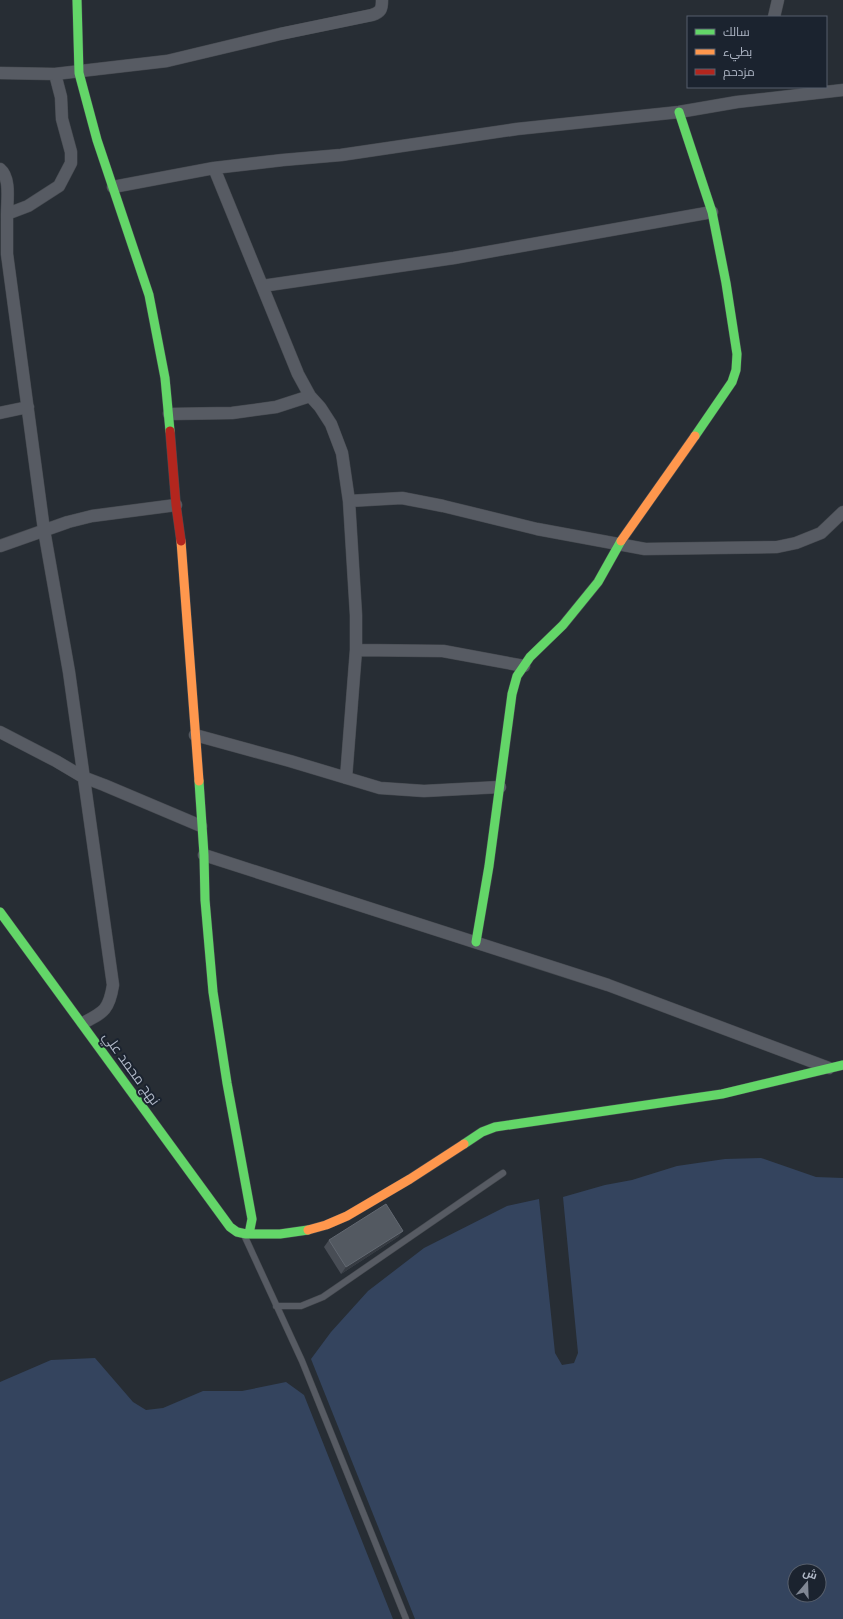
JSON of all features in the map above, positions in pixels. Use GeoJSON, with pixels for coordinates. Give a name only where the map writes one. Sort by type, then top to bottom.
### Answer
{"type":"FeatureCollection","features":[{"type":"Feature","properties":{"kind":"street"},"geometry":{"type":"LineString","coordinates":[[78,0],[79,73],[113,187],[150,295],[165,378],[176,505],[182,544],[204,855],[203,897],[212,980],[221,1040],[252,1219],[247,1234],[274,1235],[301,1232],[331,1223],[390,1191],[482,1132],[495,1127],[722,1094],[843,1065]]}},
{"type":"Feature","properties":{"kind":"street"},"geometry":{"type":"LineString","coordinates":[[0,73],[79,73],[167,61],[280,34],[372,15],[378,13],[382,9],[382,0]]}},
{"type":"Feature","properties":{"kind":"street"},"geometry":{"type":"LineString","coordinates":[[774,16],[778,0]]}},
{"type":"Feature","properties":{"kind":"street"},"geometry":{"type":"LineString","coordinates":[[7,214],[28,206],[59,186],[71,163],[71,152],[62,119],[61,97],[55,74]]}},
{"type":"Feature","properties":{"kind":"street"},"geometry":{"type":"LineString","coordinates":[[754,100],[757,88]]}},
{"type":"Feature","properties":{"kind":"street"},"geometry":{"type":"LineString","coordinates":[[113,187],[214,168],[341,155],[517,129],[679,112],[754,100],[843,90]]}},
{"type":"Feature","properties":{"kind":"street"},"geometry":{"type":"LineString","coordinates":[[476,942],[500,787],[512,694],[517,676],[530,658],[546,640],[563,625],[598,582],[619,544],[732,382],[736,370],[737,354],[726,283],[712,212],[679,112]]}},
{"type":"Feature","properties":{"kind":"street"},"geometry":{"type":"LineString","coordinates":[[214,168],[298,374],[310,396],[320,407],[331,424],[342,453],[349,501],[356,615],[356,650],[346,778]]}},
{"type":"Feature","properties":{"kind":"street"},"geometry":{"type":"LineString","coordinates":[[0,169],[3,172],[7,185],[8,254],[44,530],[69,672],[113,985],[110,1001],[102,1012],[83,1023]]}},
{"type":"Feature","properties":{"kind":"street"},"geometry":{"type":"LineString","coordinates":[[262,286],[454,258],[712,212]]}},
{"type":"Feature","properties":{"kind":"street"},"geometry":{"type":"LineString","coordinates":[[168,414],[232,413],[276,407],[310,396]]}},
{"type":"Feature","properties":{"kind":"street"},"geometry":{"type":"LineString","coordinates":[[0,413],[28,407]]}},
{"type":"Feature","properties":{"kind":"street"},"geometry":{"type":"LineString","coordinates":[[349,501],[402,498],[443,506],[537,529],[645,549],[778,547],[796,543],[821,533],[843,512]]}},
{"type":"Feature","properties":{"kind":"street"},"geometry":{"type":"LineString","coordinates":[[0,546],[68,522],[92,516],[176,505]]}},
{"type":"Feature","properties":{"kind":"street"},"geometry":{"type":"LineString","coordinates":[[356,650],[443,651],[524,666]]}},
{"type":"Feature","properties":{"kind":"street"},"geometry":{"type":"LineString","coordinates":[[0,732],[83,777],[104,784],[201,826]]}},
{"type":"Feature","properties":{"kind":"street"},"geometry":{"type":"LineString","coordinates":[[195,735],[380,788],[424,792],[500,787]]}},
{"type":"Feature","properties":{"kind":"street"},"geometry":{"type":"LineString","coordinates":[[204,855],[608,985],[830,1068]]}},
{"type":"Feature","properties":{"kind":"street","name":"نهج محمد علي"},"geometry":{"type":"LineString","coordinates":[[0,912],[83,1023],[230,1227],[236,1233],[247,1234]]}},
{"type":"Feature","properties":{"kind":"lane"},"geometry":{"type":"LineString","coordinates":[[276,1306],[301,1306],[323,1297],[504,1173]]}},
{"type":"Feature","properties":{"kind":"lane"},"geometry":{"type":"LineString","coordinates":[[247,1234],[276,1306],[302,1361],[406,1619]]}},
{"type":"Feature","properties":{"kind":"water"},"geometry":{"type":"Polygon","coordinates":[[[761,1158],[816,1177],[843,1178],[843,1619],[415,1619],[311,1359],[331,1332],[368,1291],[424,1248],[507,1206],[539,1199],[555,1353],[562,1365],[574,1363],[578,1353],[563,1197],[605,1185],[632,1180],[677,1166],[725,1159],[761,1158]]]}},
{"type":"Feature","properties":{"kind":"water"},"geometry":{"type":"Polygon","coordinates":[[[95,1358],[133,1402],[146,1410],[163,1408],[203,1391],[242,1391],[286,1382],[304,1395],[393,1619],[0,1619],[0,1382],[51,1360],[95,1358]]]}},
{"type":"Feature","properties":{"kind":"building"},"geometry":{"type":"Polygon","coordinates":[[[386,1204],[403,1231],[346,1267],[329,1240],[386,1204]]]}},
{"type":"Feature","properties":{"kind":"traffic: fast"},"geometry":{"type":"LineString","coordinates":[[77,0],[79,73],[97,140],[149,295],[165,378],[170,431]]}},
{"type":"Feature","properties":{"kind":"traffic: fast"},"geometry":{"type":"LineString","coordinates":[[679,112],[712,212],[726,283],[737,354],[736,370],[732,382],[695,436]]}},
{"type":"Feature","properties":{"kind":"traffic: fast"},"geometry":{"type":"LineString","coordinates":[[476,942],[489,866],[512,694],[517,676],[530,657],[563,625],[598,582],[621,541]]}},
{"type":"Feature","properties":{"kind":"traffic: fast"},"geometry":{"type":"LineString","coordinates":[[199,781],[204,855],[205,900],[213,992],[227,1083],[252,1219],[249,1234]]}},
{"type":"Feature","properties":{"kind":"traffic: fast"},"geometry":{"type":"LineString","coordinates":[[0,912],[230,1227],[237,1232],[246,1234],[280,1234],[308,1230]]}},
{"type":"Feature","properties":{"kind":"traffic: fast"},"geometry":{"type":"LineString","coordinates":[[464,1144],[482,1132],[495,1127],[722,1094],[843,1065]]}},
{"type":"Feature","properties":{"kind":"traffic: slow"},"geometry":{"type":"LineString","coordinates":[[621,541],[695,436]]}},
{"type":"Feature","properties":{"kind":"traffic: slow"},"geometry":{"type":"LineString","coordinates":[[181,541],[199,781]]}},
{"type":"Feature","properties":{"kind":"traffic: slow"},"geometry":{"type":"LineString","coordinates":[[308,1230],[326,1225],[347,1216],[410,1179],[464,1144]]}},
{"type":"Feature","properties":{"kind":"traffic: jam"},"geometry":{"type":"LineString","coordinates":[[170,431],[176,505],[181,541]]}}]}
